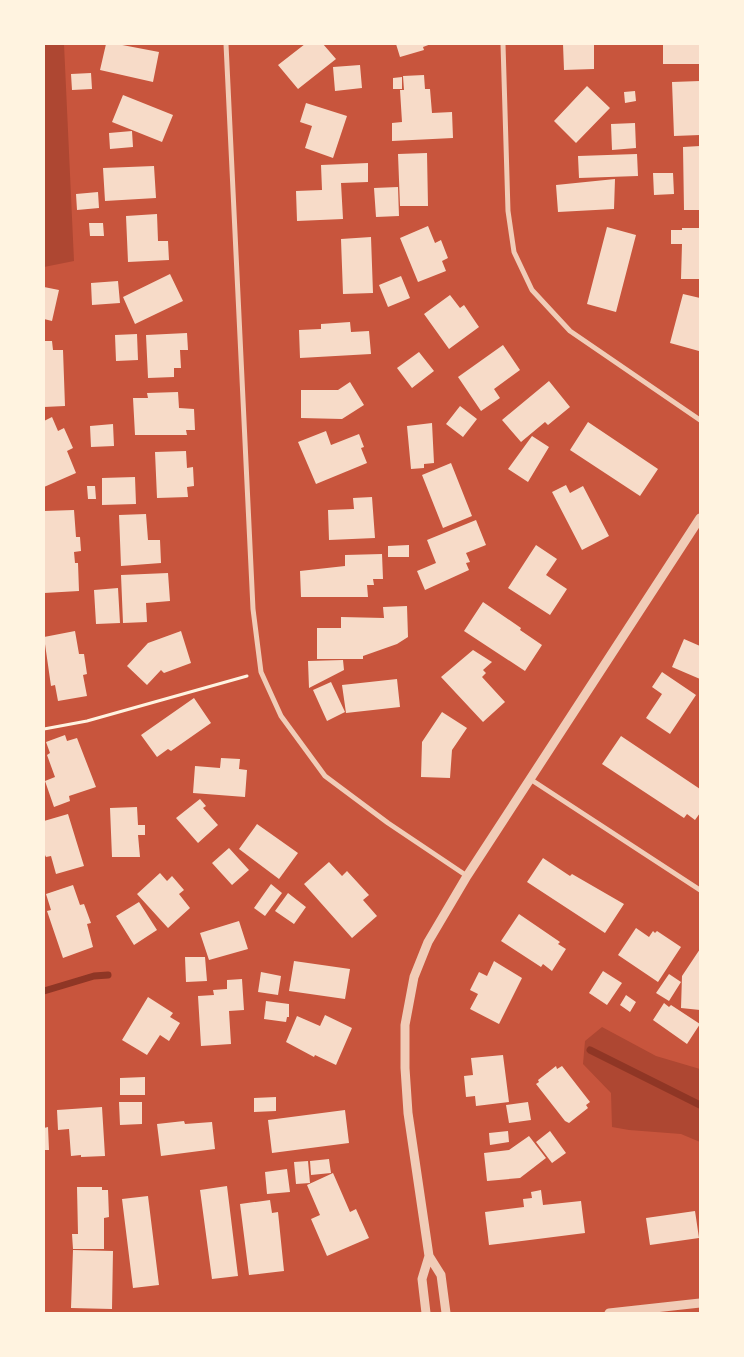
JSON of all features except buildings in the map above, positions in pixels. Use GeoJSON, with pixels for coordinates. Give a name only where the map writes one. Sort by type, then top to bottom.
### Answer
{"type":"FeatureCollection","features":[{"type":"Feature","properties":{"kind":"street"},"geometry":{"type":"LineString","coordinates":[[226,44],[253,609],[261,672],[281,716],[325,776],[388,823],[467,876]]}},
{"type":"Feature","properties":{"kind":"street"},"geometry":{"type":"LineString","coordinates":[[503,44],[508,211],[514,252],[532,290],[570,331],[700,420]]}},
{"type":"Feature","properties":{"kind":"street"},"geometry":{"type":"LineString","coordinates":[[446,1313],[441,1276],[429,1256],[408,1113],[405,1025],[414,977],[428,942],[467,876],[700,518]]}},
{"type":"Feature","properties":{"kind":"street"},"geometry":{"type":"LineString","coordinates":[[530,778],[700,890]]}},
{"type":"Feature","properties":{"kind":"street"},"geometry":{"type":"LineString","coordinates":[[426,1313],[422,1278],[429,1256]]}},
{"type":"Feature","properties":{"kind":"street"},"geometry":{"type":"LineString","coordinates":[[609,1313],[700,1303]]}},
{"type":"Feature","properties":{"kind":"path"},"geometry":{"type":"LineString","coordinates":[[44,729],[87,721],[247,676]]}},
{"type":"Feature","properties":{"kind":"shaded area"},"geometry":{"type":"Polygon","coordinates":[[[44,44],[64,44],[74,261],[44,267],[44,44]]]}},
{"type":"Feature","properties":{"kind":"shaded area"},"geometry":{"type":"Polygon","coordinates":[[[602,1027],[656,1056],[700,1069],[700,1142],[681,1134],[612,1127],[611,1093],[583,1064],[585,1041],[602,1027]]]}},
{"type":"Feature","properties":{"kind":"waterway"},"geometry":{"type":"LineString","coordinates":[[44,991],[94,976],[108,975]]}},
{"type":"Feature","properties":{"kind":"waterway"},"geometry":{"type":"LineString","coordinates":[[590,1050],[700,1105]]}}]}
